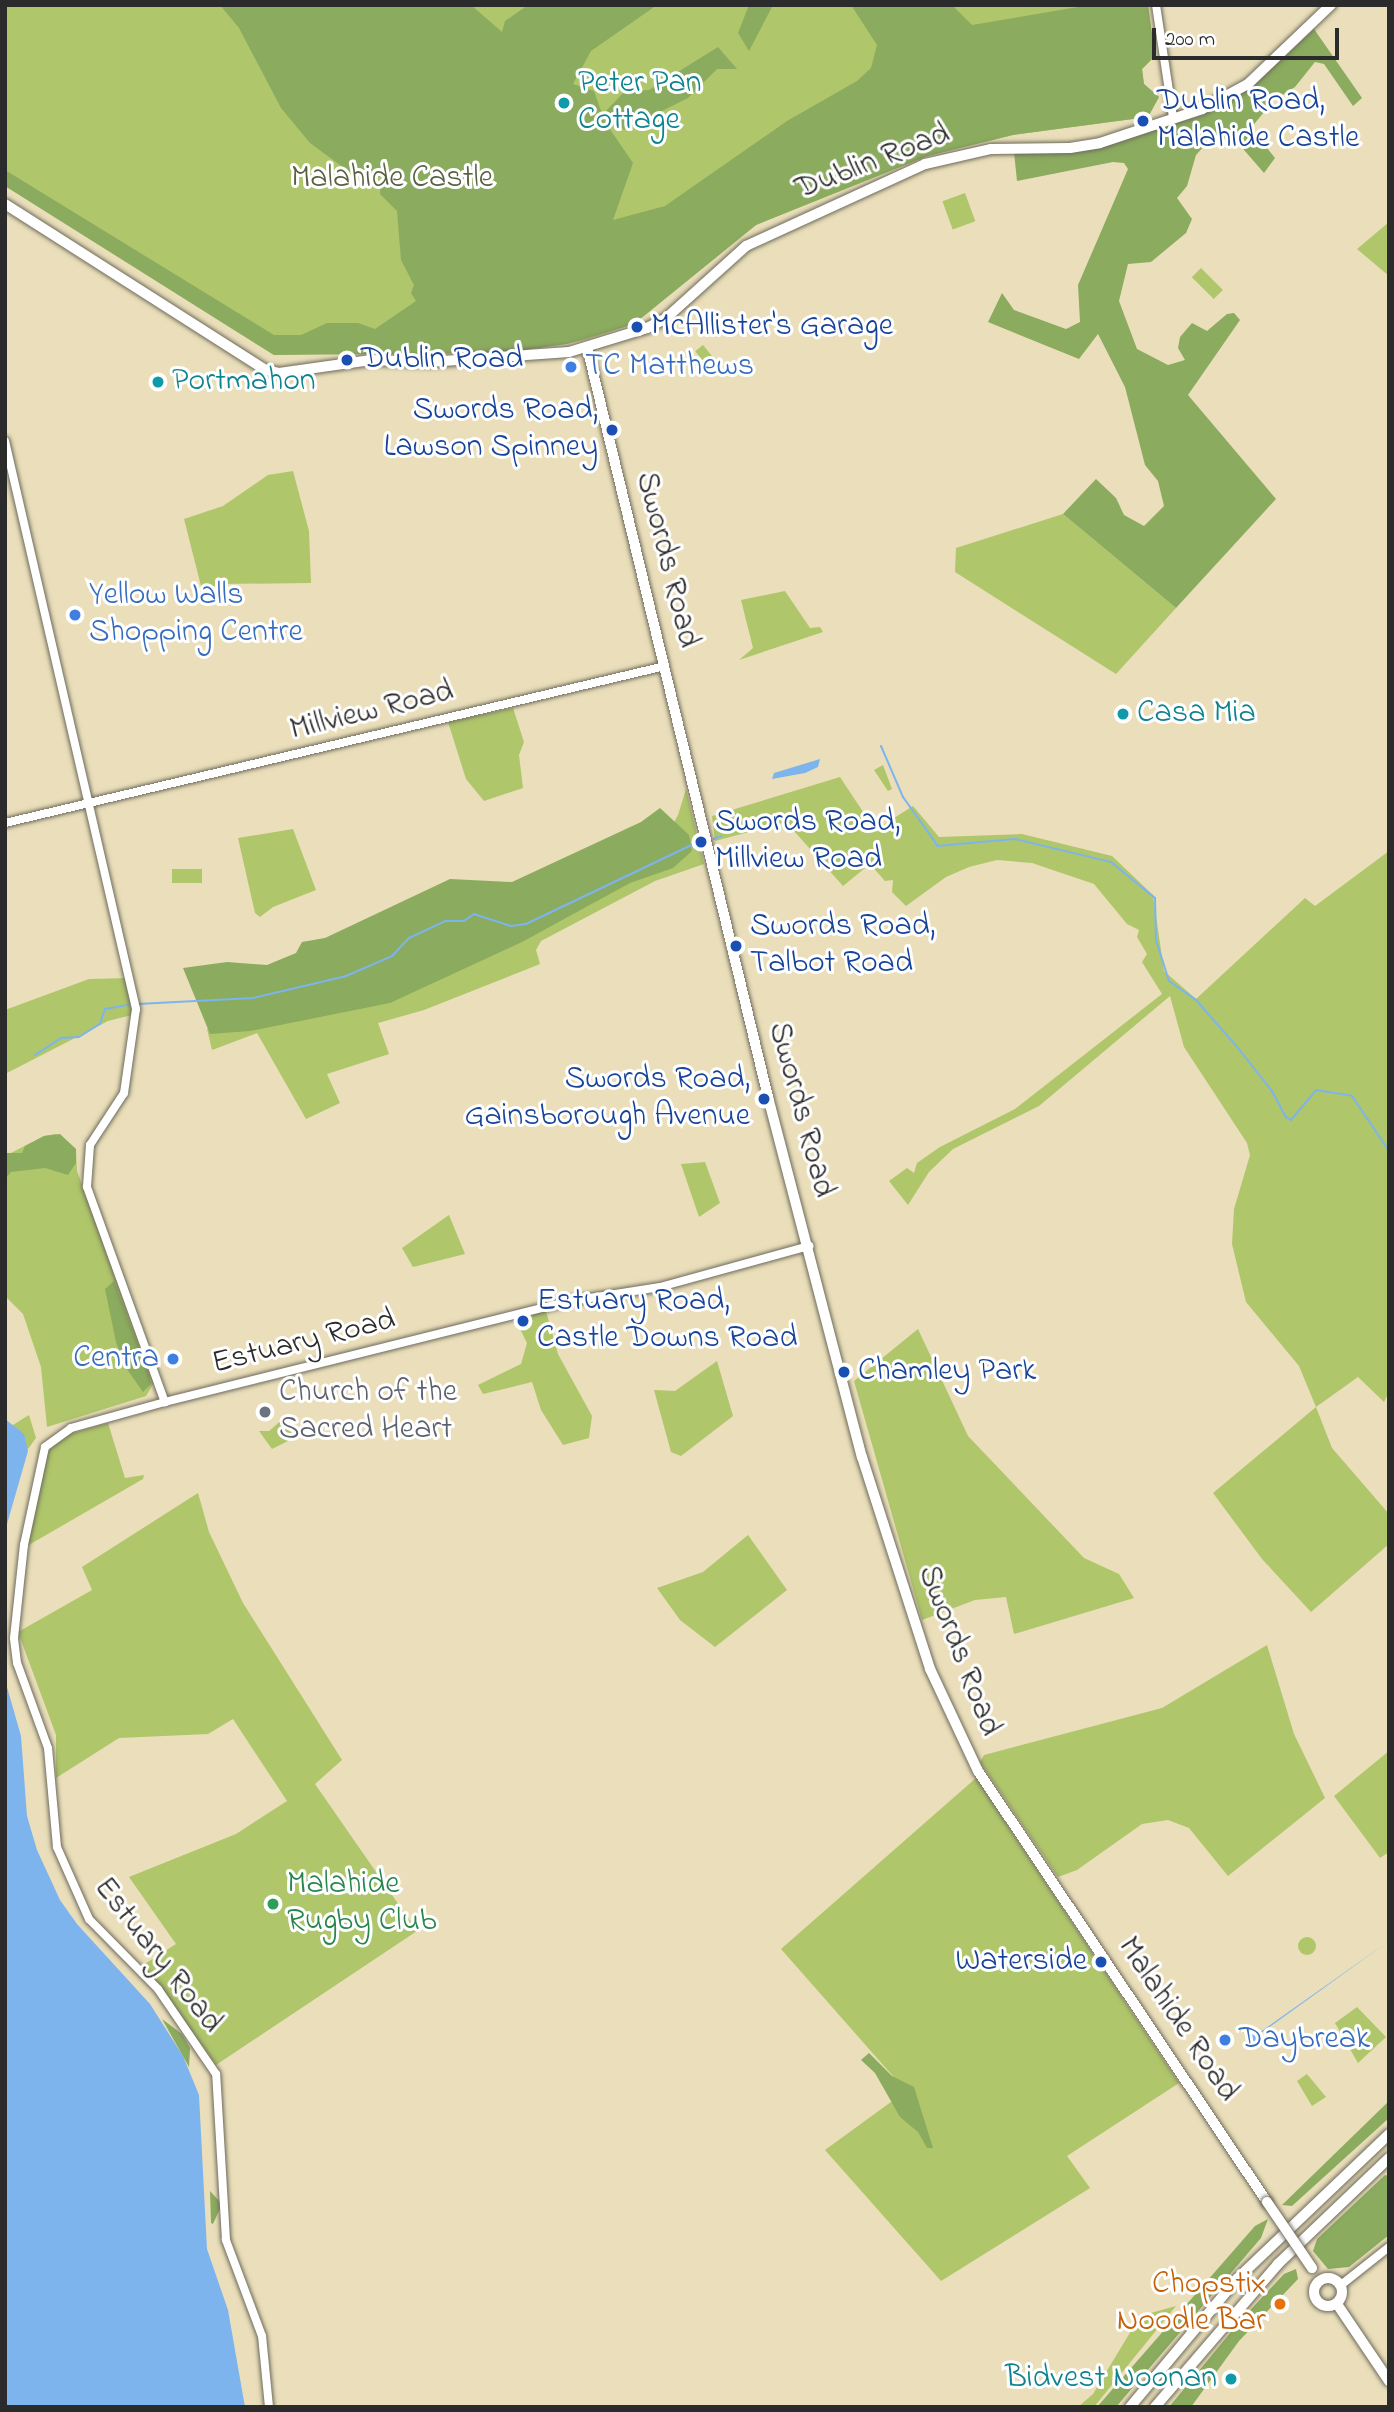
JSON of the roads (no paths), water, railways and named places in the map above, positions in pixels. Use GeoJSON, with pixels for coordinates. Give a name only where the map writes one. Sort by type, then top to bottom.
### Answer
{"type":"FeatureCollection","features":[{"type":"Feature","properties":{"kind":"highway"},"geometry":{"type":"LineString","coordinates":[[1130,2407],[1237,2279],[1389,2134]]}},
{"type":"Feature","properties":{"kind":"highway"},"geometry":{"type":"LineString","coordinates":[[1155,2407],[1278,2264],[1389,2158]]}},
{"type":"Feature","properties":{"kind":"main road"},"geometry":{"type":"LineString","coordinates":[[1173,117],[1202,109],[1248,84],[1331,5]]}},
{"type":"Feature","properties":{"kind":"main road","name":"Dublin Road"},"geometry":{"type":"LineString","coordinates":[[5,204],[266,370],[287,372],[372,360],[522,358],[587,347],[665,319],[729,257],[767,233],[925,164],[991,149],[1084,146],[1173,117]]}},
{"type":"Feature","properties":{"kind":"main road","name":"Swords Road"},"geometry":{"type":"LineString","coordinates":[[587,347],[708,848],[862,1457],[922,1646],[957,1733],[989,1789]]}},
{"type":"Feature","properties":{"kind":"main road","name":"Malahide Road"},"geometry":{"type":"LineString","coordinates":[[989,1789],[1267,2202],[1322,2279]]}},
{"type":"Feature","properties":{"kind":"main road"},"geometry":{"type":"LineString","coordinates":[[1322,2279],[1334,2279],[1341,2285],[1342,2297],[1337,2304],[1328,2306],[1317,2301],[1314,2289],[1322,2279]]}},
{"type":"Feature","properties":{"kind":"main road"},"geometry":{"type":"LineString","coordinates":[[1337,2304],[1389,2381]]}},
{"type":"Feature","properties":{"kind":"street"},"geometry":{"type":"LineString","coordinates":[[1156,5],[1173,117]]}},
{"type":"Feature","properties":{"kind":"street"},"geometry":{"type":"LineString","coordinates":[[5,441],[135,1004],[124,1093],[90,1145],[85,1171],[165,1402]]}},
{"type":"Feature","properties":{"kind":"street","name":"Millview Road"},"geometry":{"type":"LineString","coordinates":[[5,824],[664,666]]}},
{"type":"Feature","properties":{"kind":"street","name":"Estuary Road"},"geometry":{"type":"LineString","coordinates":[[268,2407],[262,2336],[226,2240],[216,2074],[172,2006],[97,1928],[79,1902],[52,1826],[45,1736],[15,1650],[23,1551],[45,1447],[71,1428],[165,1402],[571,1301],[660,1287],[809,1245]]}},
{"type":"Feature","properties":{"kind":"street"},"geometry":{"type":"LineString","coordinates":[[1341,2285],[1389,2246]]}},
{"type":"Feature","properties":{"kind":"water"},"geometry":{"type":"Polygon","coordinates":[[[820,759],[818,767],[805,773],[772,779],[774,773],[820,759]]]}},
{"type":"Feature","properties":{"kind":"water"},"geometry":{"type":"Polygon","coordinates":[[[5,1419],[24,1434],[28,1451],[5,1531],[5,1419]]]}},
{"type":"Feature","properties":{"kind":"water"},"geometry":{"type":"Polygon","coordinates":[[[5,1680],[21,1736],[27,1816],[37,1850],[60,1900],[77,1924],[150,2004],[183,2056],[199,2095],[207,2249],[228,2310],[245,2407],[5,2407],[5,1680]]]}},
{"type":"Feature","properties":{"kind":"water"},"geometry":{"type":"Polygon","coordinates":[[[1389,1941],[1257,2036],[1255,2043],[1248,2034],[1256,2035],[1389,1941]]]}},
{"type":"Feature","properties":{"kind":"waterway"},"geometry":{"type":"LineString","coordinates":[[881,746],[903,797],[938,846]]}},
{"type":"Feature","properties":{"kind":"waterway"},"geometry":{"type":"LineString","coordinates":[[714,839],[721,836]]}},
{"type":"Feature","properties":{"kind":"waterway"},"geometry":{"type":"LineString","coordinates":[[937,846],[1015,839],[1111,862],[1155,898],[1156,940],[1169,981],[1196,1000],[1238,1048],[1272,1091],[1286,1117],[1291,1120],[1316,1090],[1352,1096],[1389,1151]]}},
{"type":"Feature","properties":{"kind":"waterway"},"geometry":{"type":"LineString","coordinates":[[138,1004],[253,998],[346,976],[392,956],[409,938],[445,921],[464,921],[474,914],[511,926],[526,924],[698,842]]}},
{"type":"Feature","properties":{"kind":"waterway"},"geometry":{"type":"LineString","coordinates":[[35,1055],[61,1038],[79,1037],[100,1024],[105,1009],[133,1004]]}},
{"type":"Feature","properties":{"kind":"place","name":"Peter Pan Cottage"},"geometry":{"type":"Point","coordinates":[564,103]}},
{"type":"Feature","properties":{"kind":"place","name":"Dublin Road, Malahide Castle"},"geometry":{"type":"Point","coordinates":[1143,121]}},
{"type":"Feature","properties":{"kind":"place","name":"McAllister's Garage"},"geometry":{"type":"Point","coordinates":[637,327]}},
{"type":"Feature","properties":{"kind":"place","name":"Dublin Road"},"geometry":{"type":"Point","coordinates":[347,360]}},
{"type":"Feature","properties":{"kind":"place","name":"TC Matthews"},"geometry":{"type":"Point","coordinates":[571,367]}},
{"type":"Feature","properties":{"kind":"place","name":"Portmahon"},"geometry":{"type":"Point","coordinates":[158,382]}},
{"type":"Feature","properties":{"kind":"place","name":"Swords Road, Lawson Spinney"},"geometry":{"type":"Point","coordinates":[612,430]}},
{"type":"Feature","properties":{"kind":"place","name":"Yellow Walls Shopping Centre"},"geometry":{"type":"Point","coordinates":[75,615]}},
{"type":"Feature","properties":{"kind":"place","name":"Casa Mia"},"geometry":{"type":"Point","coordinates":[1123,714]}},
{"type":"Feature","properties":{"kind":"place","name":"Swords Road, Millview Road"},"geometry":{"type":"Point","coordinates":[701,842]}},
{"type":"Feature","properties":{"kind":"place","name":"Swords Road, Talbot Road"},"geometry":{"type":"Point","coordinates":[736,946]}},
{"type":"Feature","properties":{"kind":"place","name":"Swords Road, Gainsborough Avenue"},"geometry":{"type":"Point","coordinates":[764,1099]}},
{"type":"Feature","properties":{"kind":"place","name":"Estuary Road, Castle Downs Road"},"geometry":{"type":"Point","coordinates":[523,1321]}},
{"type":"Feature","properties":{"kind":"place","name":"Centra"},"geometry":{"type":"Point","coordinates":[173,1359]}},
{"type":"Feature","properties":{"kind":"place","name":"Chamley Park"},"geometry":{"type":"Point","coordinates":[844,1372]}},
{"type":"Feature","properties":{"kind":"place","name":"Church of the Sacred Heart"},"geometry":{"type":"Point","coordinates":[265,1412]}},
{"type":"Feature","properties":{"kind":"place","name":"Malahide Rugby Club"},"geometry":{"type":"Point","coordinates":[273,1904]}},
{"type":"Feature","properties":{"kind":"place","name":"Waterside"},"geometry":{"type":"Point","coordinates":[1101,1962]}},
{"type":"Feature","properties":{"kind":"place","name":"Daybreak"},"geometry":{"type":"Point","coordinates":[1225,2040]}},
{"type":"Feature","properties":{"kind":"place","name":"Chopstix Noodle Bar"},"geometry":{"type":"Point","coordinates":[1280,2304]}},
{"type":"Feature","properties":{"kind":"place","name":"Bidvest Noonan"},"geometry":{"type":"Point","coordinates":[1231,2379]}},
{"type":"Feature","properties":{"kind":"park label","name":"Malahide Castle"},"geometry":{"type":"Point","coordinates":[392,179]}}]}
